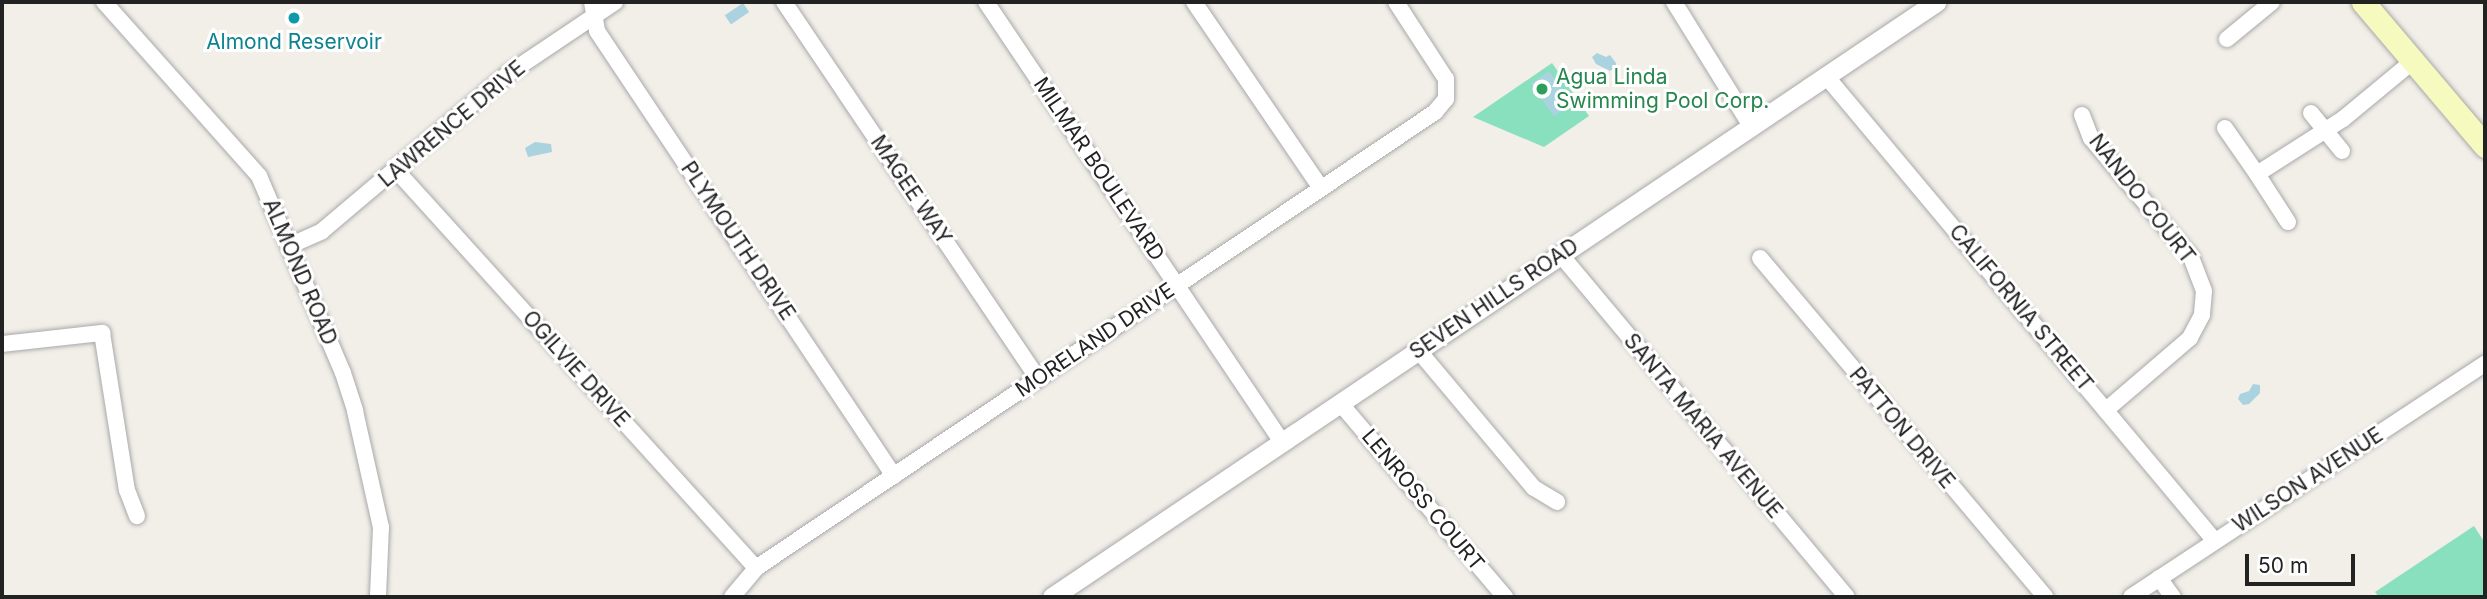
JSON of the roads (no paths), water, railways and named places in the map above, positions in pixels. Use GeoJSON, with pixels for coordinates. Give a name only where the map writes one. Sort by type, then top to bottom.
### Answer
{"type":"FeatureCollection","features":[{"type":"Feature","properties":{"kind":"main road"},"geometry":{"type":"LineString","coordinates":[[2370,4],[2413,61],[2485,146]]}},
{"type":"Feature","properties":{"kind":"street","name":"ALMOND ROAD"},"geometry":{"type":"LineString","coordinates":[[104,2],[259,176],[343,373],[355,411],[381,527],[377,597]]}},
{"type":"Feature","properties":{"kind":"street","name":"LAWRENCE DRIVE"},"geometry":{"type":"LineString","coordinates":[[289,246],[322,231],[508,74],[594,8],[615,2]]}},
{"type":"Feature","properties":{"kind":"street","name":"MAGEE WAY"},"geometry":{"type":"LineString","coordinates":[[783,2],[1038,379]]}},
{"type":"Feature","properties":{"kind":"street","name":"MILMAR BOULEVARD"},"geometry":{"type":"LineString","coordinates":[[986,2],[1282,442]]}},
{"type":"Feature","properties":{"kind":"street"},"geometry":{"type":"LineString","coordinates":[[1194,2],[1321,188]]}},
{"type":"Feature","properties":{"kind":"street","name":"MORELAND DRIVE"},"geometry":{"type":"LineString","coordinates":[[732,597],[756,568],[1435,112],[1446,99],[1446,79],[1396,2]]}},
{"type":"Feature","properties":{"kind":"street"},"geometry":{"type":"LineString","coordinates":[[1674,2],[1751,126]]}},
{"type":"Feature","properties":{"kind":"street","name":"SEVEN HILLS ROAD"},"geometry":{"type":"LineString","coordinates":[[1052,597],[1936,2]]}},
{"type":"Feature","properties":{"kind":"street"},"geometry":{"type":"LineString","coordinates":[[2227,39],[2272,2]]}},
{"type":"Feature","properties":{"kind":"street","name":"PLYMOUTH DRIVE"},"geometry":{"type":"LineString","coordinates":[[594,8],[597,31],[894,476]]}},
{"type":"Feature","properties":{"kind":"street"},"geometry":{"type":"LineString","coordinates":[[2257,174],[2325,130],[2413,61]]}},
{"type":"Feature","properties":{"kind":"street","name":"CALIFORNIA STREET"},"geometry":{"type":"LineString","coordinates":[[1826,76],[2214,541]]}},
{"type":"Feature","properties":{"kind":"street"},"geometry":{"type":"LineString","coordinates":[[2311,113],[2342,151]]}},
{"type":"Feature","properties":{"kind":"street","name":"NANDO COURT"},"geometry":{"type":"LineString","coordinates":[[2082,114],[2091,138],[2191,257],[2204,291],[2202,315],[2190,338],[2106,410]]}},
{"type":"Feature","properties":{"kind":"street"},"geometry":{"type":"LineString","coordinates":[[2225,128],[2288,222]]}},
{"type":"Feature","properties":{"kind":"street","name":"OGILVIE DRIVE"},"geometry":{"type":"LineString","coordinates":[[396,170],[756,568]]}},
{"type":"Feature","properties":{"kind":"street","name":"SANTA MARIA AVENUE"},"geometry":{"type":"LineString","coordinates":[[1560,254],[1847,597]]}},
{"type":"Feature","properties":{"kind":"street","name":"PATTON DRIVE"},"geometry":{"type":"LineString","coordinates":[[1760,258],[2045,597]]}},
{"type":"Feature","properties":{"kind":"street"},"geometry":{"type":"LineString","coordinates":[[2,344],[102,333],[127,490],[137,516]]}},
{"type":"Feature","properties":{"kind":"street"},"geometry":{"type":"LineString","coordinates":[[1418,350],[1534,488],[1557,502]]}},
{"type":"Feature","properties":{"kind":"street","name":"WILSON AVENUE"},"geometry":{"type":"LineString","coordinates":[[2131,597],[2485,364]]}},
{"type":"Feature","properties":{"kind":"street","name":"LENROSS COURT"},"geometry":{"type":"LineString","coordinates":[[1340,403],[1505,597]]}},
{"type":"Feature","properties":{"kind":"street"},"geometry":{"type":"LineString","coordinates":[[2159,578],[2173,597]]}},
{"type":"Feature","properties":{"kind":"water"},"geometry":{"type":"Polygon","coordinates":[[[743,3],[749,12],[731,24],[725,15],[743,3]]]}},
{"type":"Feature","properties":{"kind":"water"},"geometry":{"type":"Polygon","coordinates":[[[1597,53],[1606,57],[1610,55],[1616,67],[1610,71],[1596,64],[1592,57],[1597,53]]]}},
{"type":"Feature","properties":{"kind":"water"},"geometry":{"type":"Polygon","coordinates":[[[1549,71],[1572,104],[1554,116],[1531,84],[1549,71]]]}},
{"type":"Feature","properties":{"kind":"water"},"geometry":{"type":"Polygon","coordinates":[[[535,142],[551,144],[552,152],[528,157],[525,148],[535,142]]]}},
{"type":"Feature","properties":{"kind":"water"},"geometry":{"type":"Polygon","coordinates":[[[2253,384],[2260,385],[2260,393],[2249,404],[2243,405],[2238,399],[2240,394],[2249,391],[2253,384]]]}},
{"type":"Feature","properties":{"kind":"place","name":"Almond Reservoir"},"geometry":{"type":"Point","coordinates":[294,18]}},
{"type":"Feature","properties":{"kind":"place","name":"Agua Linda Swimming Pool Corp."},"geometry":{"type":"Point","coordinates":[1542,89]}}]}
